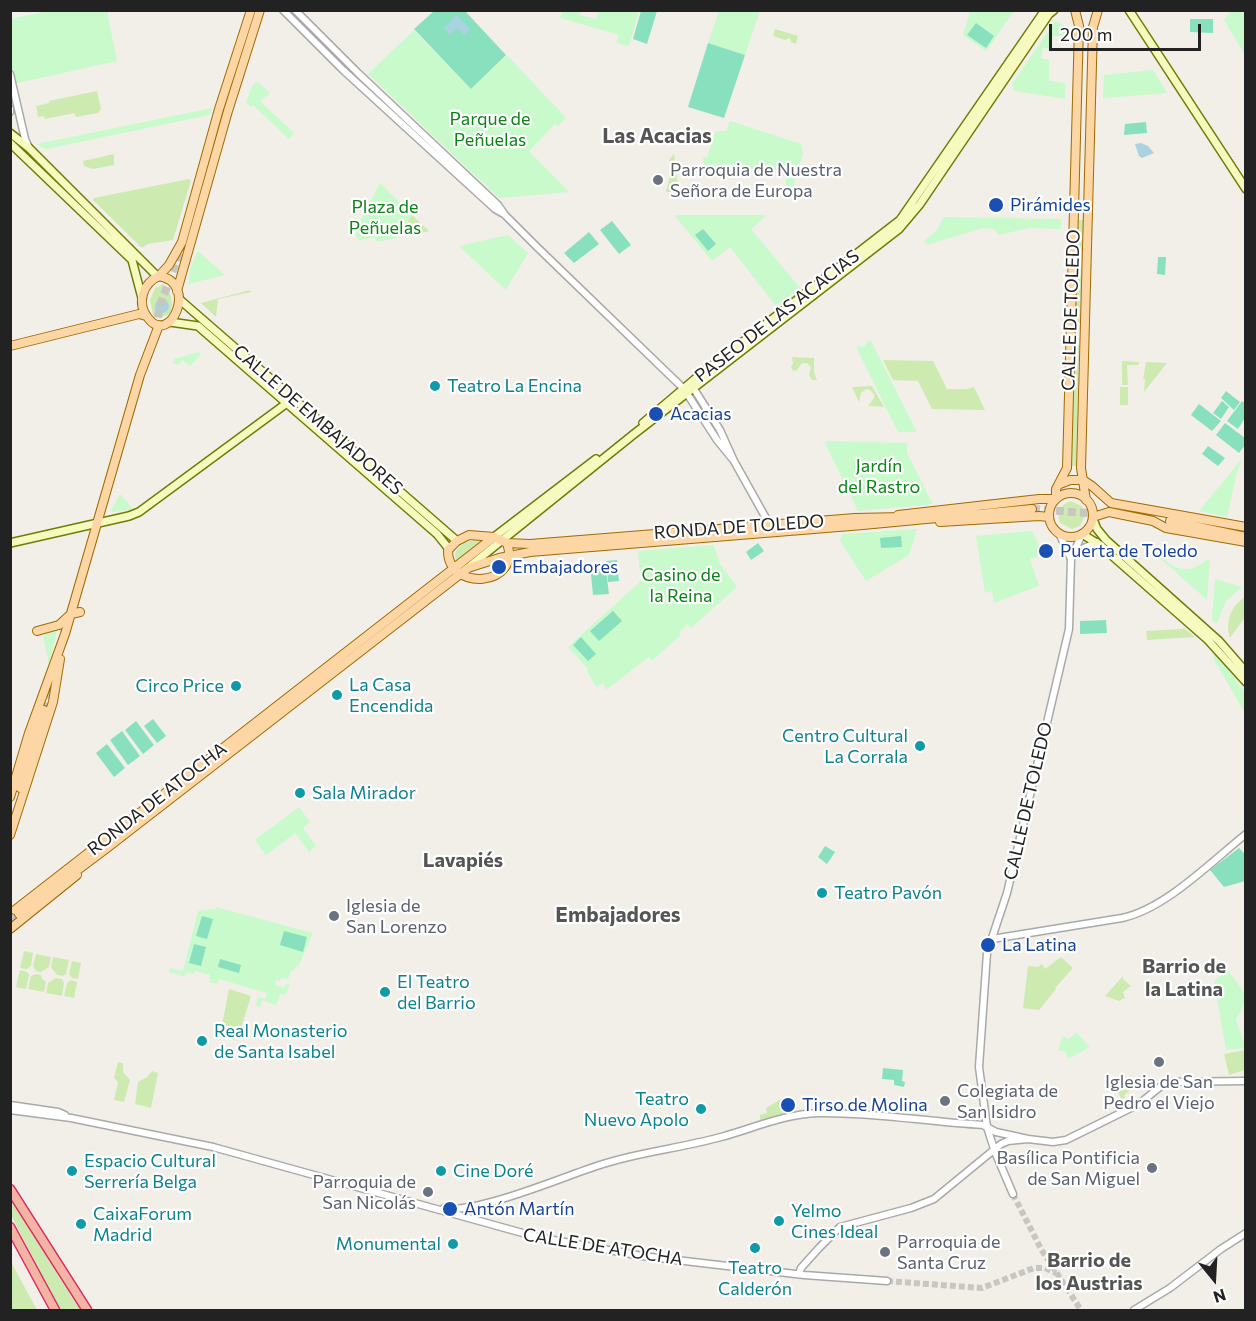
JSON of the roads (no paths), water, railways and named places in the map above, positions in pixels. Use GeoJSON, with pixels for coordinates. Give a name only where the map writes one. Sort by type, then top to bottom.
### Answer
{"type":"FeatureCollection","features":[{"type":"Feature","properties":{"kind":"highway"},"geometry":{"type":"LineString","coordinates":[[10,1189],[87,1311]]}},
{"type":"Feature","properties":{"kind":"highway"},"geometry":{"type":"LineString","coordinates":[[10,1227],[55,1311]]}},
{"type":"Feature","properties":{"kind":"main road"},"geometry":{"type":"LineString","coordinates":[[122,318],[135,309],[142,300],[148,284],[169,265],[182,242],[219,109],[250,10]]}},
{"type":"Feature","properties":{"kind":"main road"},"geometry":{"type":"LineString","coordinates":[[10,143],[132,260],[146,316],[152,323],[159,325],[170,322],[177,312],[178,295],[228,111],[260,10]]}},
{"type":"Feature","properties":{"kind":"main road","name":"PASEO DE LAS ACACIAS"},"geometry":{"type":"LineString","coordinates":[[468,568],[505,542],[628,439],[900,220],[1045,10]]}},
{"type":"Feature","properties":{"kind":"main road","name":"PASEO DE LAS ACACIAS"},"geometry":{"type":"LineString","coordinates":[[301,692],[494,537],[686,392],[694,389],[899,229],[920,204],[1002,81],[1054,10]]}},
{"type":"Feature","properties":{"kind":"main road","name":"CALLE DE TOLEDO"},"geometry":{"type":"LineString","coordinates":[[1056,499],[1058,486],[1067,468],[1079,35],[1075,10]]}},
{"type":"Feature","properties":{"kind":"main road","name":"CALLE DE TOLEDO"},"geometry":{"type":"LineString","coordinates":[[1086,500],[1081,468],[1093,27],[1098,10]]}},
{"type":"Feature","properties":{"kind":"main road"},"geometry":{"type":"LineString","coordinates":[[1123,10],[1130,13],[1245,189]]}},
{"type":"Feature","properties":{"kind":"main road"},"geometry":{"type":"LineString","coordinates":[[10,133],[29,148],[159,276],[169,279],[178,295]]}},
{"type":"Feature","properties":{"kind":"main road","name":"CALLE DE EMBAJADORES"},"geometry":{"type":"LineString","coordinates":[[178,295],[457,541]]}},
{"type":"Feature","properties":{"kind":"main road"},"geometry":{"type":"LineString","coordinates":[[10,346],[139,314],[146,316]]}},
{"type":"Feature","properties":{"kind":"main road","name":"CALLE DE EMBAJADORES"},"geometry":{"type":"LineString","coordinates":[[170,322],[198,326],[436,534],[449,549]]}},
{"type":"Feature","properties":{"kind":"main road"},"geometry":{"type":"LineString","coordinates":[[10,797],[71,614],[140,375],[159,325]]}},
{"type":"Feature","properties":{"kind":"main road"},"geometry":{"type":"LineString","coordinates":[[14,542],[139,512],[286,404]]}},
{"type":"Feature","properties":{"kind":"main road"},"geometry":{"type":"LineString","coordinates":[[1058,486],[1070,480],[1083,480],[1111,503],[1245,527]]}},
{"type":"Feature","properties":{"kind":"main road"},"geometry":{"type":"LineString","coordinates":[[855,518],[1056,499],[1071,493],[1086,500],[1092,508],[1093,518],[1106,540],[1220,641],[1245,672]]}},
{"type":"Feature","properties":{"kind":"main road"},"geometry":{"type":"LineString","coordinates":[[1056,499],[1049,518],[1053,528],[1070,537],[1082,534],[1089,527],[1093,518],[1109,512],[1153,520],[1166,528],[1245,542]]}},
{"type":"Feature","properties":{"kind":"main road","name":"RONDA DE TOLEDO"},"geometry":{"type":"LineString","coordinates":[[505,542],[552,542],[771,528],[864,525],[1032,509]]}},
{"type":"Feature","properties":{"kind":"main road","name":"RONDA DE TOLEDO"},"geometry":{"type":"LineString","coordinates":[[468,568],[511,555],[855,518],[970,515]]}},
{"type":"Feature","properties":{"kind":"main road"},"geometry":{"type":"LineString","coordinates":[[864,525],[961,522],[1039,516],[1049,518]]}},
{"type":"Feature","properties":{"kind":"main road"},"geometry":{"type":"LineString","coordinates":[[1245,535],[1170,521],[1245,535]]}},
{"type":"Feature","properties":{"kind":"main road"},"geometry":{"type":"LineString","coordinates":[[1082,534],[1097,542],[1207,639],[1245,682]]}},
{"type":"Feature","properties":{"kind":"main road"},"geometry":{"type":"LineString","coordinates":[[469,535],[494,537],[505,542],[511,555],[503,571],[492,578],[477,579],[453,569],[449,562],[449,549],[457,541],[469,535]]}},
{"type":"Feature","properties":{"kind":"main road"},"geometry":{"type":"LineString","coordinates":[[301,692],[468,568]]}},
{"type":"Feature","properties":{"kind":"main road"},"geometry":{"type":"LineString","coordinates":[[37,631],[59,625],[71,614],[80,612],[74,604]]}},
{"type":"Feature","properties":{"kind":"main road"},"geometry":{"type":"LineString","coordinates":[[10,835],[53,702],[64,636]]}},
{"type":"Feature","properties":{"kind":"main road","name":"RONDA DE ATOCHA"},"geometry":{"type":"LineString","coordinates":[[301,692],[107,848],[17,912],[301,692]]}},
{"type":"Feature","properties":{"kind":"main road"},"geometry":{"type":"LineString","coordinates":[[10,821],[44,711]]}},
{"type":"Feature","properties":{"kind":"main road","name":"RONDA DE ATOCHA"},"geometry":{"type":"LineString","coordinates":[[10,928],[91,864],[107,848]]}},
{"type":"Feature","properties":{"kind":"street"},"geometry":{"type":"LineString","coordinates":[[283,10],[498,205],[505,215],[686,392],[717,440],[734,461]]}},
{"type":"Feature","properties":{"kind":"street"},"geometry":{"type":"LineString","coordinates":[[295,10],[385,103]]}},
{"type":"Feature","properties":{"kind":"street"},"geometry":{"type":"LineString","coordinates":[[10,74],[29,148]]}},
{"type":"Feature","properties":{"kind":"street"},"geometry":{"type":"LineString","coordinates":[[694,389],[720,430],[734,461],[771,528]]}},
{"type":"Feature","properties":{"kind":"street","name":"CALLE DE TOLEDO"},"geometry":{"type":"LineString","coordinates":[[1059,533],[1071,559]]}},
{"type":"Feature","properties":{"kind":"street","name":"CALLE DE TOLEDO"},"geometry":{"type":"LineString","coordinates":[[1013,1194],[987,1127],[979,1067],[986,961],[1013,867],[1069,629],[1071,559],[1082,534]]}},
{"type":"Feature","properties":{"kind":"street"},"geometry":{"type":"LineString","coordinates":[[1074,552],[1097,542]]}},
{"type":"Feature","properties":{"kind":"street"},"geometry":{"type":"LineString","coordinates":[[992,940],[1134,915],[1166,898],[1245,834]]}},
{"type":"Feature","properties":{"kind":"street"},"geometry":{"type":"LineString","coordinates":[[987,1127],[996,1132],[1028,1139],[1066,1140],[1139,1104],[1166,1082],[1245,1081]]}},
{"type":"Feature","properties":{"kind":"street","name":"CALLE DE ATOCHA"},"geometry":{"type":"LineString","coordinates":[[10,1105],[58,1112],[71,1118]]}},
{"type":"Feature","properties":{"kind":"street","name":"CALLE DE ATOCHA"},"geometry":{"type":"LineString","coordinates":[[10,1110],[71,1118],[213,1147],[537,1237],[642,1256],[799,1274],[887,1281]]}},
{"type":"Feature","properties":{"kind":"street","name":"CALLE DE ATOCHA"},"geometry":{"type":"LineString","coordinates":[[382,1193],[455,1210],[524,1191],[609,1161],[703,1142],[786,1117],[826,1113],[987,1127]]}},
{"type":"Feature","properties":{"kind":"street"},"geometry":{"type":"LineString","coordinates":[[799,1274],[807,1262],[840,1227],[911,1209],[934,1199],[995,1148],[1008,1141],[1028,1139]]}},
{"type":"Feature","properties":{"kind":"street"},"geometry":{"type":"LineString","coordinates":[[1134,1311],[1170,1288],[1245,1233]]}},
{"type":"Feature","properties":{"kind":"water"},"geometry":{"type":"Polygon","coordinates":[[[457,15],[470,29],[464,35],[457,28],[450,35],[444,28],[457,15]]]}},
{"type":"Feature","properties":{"kind":"water"},"geometry":{"type":"Polygon","coordinates":[[[1141,143],[1148,146],[1154,153],[1142,158],[1139,156],[1135,144],[1141,143]]]}},
{"type":"Feature","properties":{"kind":"water"},"geometry":{"type":"Polygon","coordinates":[[[162,299],[167,301],[169,306],[167,311],[162,313],[157,311],[155,306],[157,301],[162,299]]]}},
{"type":"Feature","properties":{"kind":"tunnel"},"geometry":{"type":"LineString","coordinates":[[209,157],[255,15]]}},
{"type":"Feature","properties":{"kind":"tunnel"},"geometry":{"type":"LineString","coordinates":[[155,329],[161,303],[183,244]]}},
{"type":"Feature","properties":{"kind":"tunnel"},"geometry":{"type":"LineString","coordinates":[[1032,509],[1100,514]]}},
{"type":"Feature","properties":{"kind":"tunnel"},"geometry":{"type":"LineString","coordinates":[[44,710],[55,672]]}},
{"type":"Feature","properties":{"kind":"tunnel"},"geometry":{"type":"LineString","coordinates":[[10,921],[19,914]]}},
{"type":"Feature","properties":{"kind":"tunnel"},"geometry":{"type":"LineString","coordinates":[[1013,1194],[1041,1249],[1081,1310]]}},
{"type":"Feature","properties":{"kind":"tunnel"},"geometry":{"type":"LineString","coordinates":[[887,1281],[982,1288],[1034,1268],[1045,1268],[1056,1273]]}},
{"type":"Feature","properties":{"kind":"place","name":"Parroquia de Nuestra Señora de Europa"},"geometry":{"type":"Point","coordinates":[658,180]}},
{"type":"Feature","properties":{"kind":"place","name":"Pirámides"},"geometry":{"type":"Point","coordinates":[996,205]}},
{"type":"Feature","properties":{"kind":"place","name":"Teatro La Encina"},"geometry":{"type":"Point","coordinates":[435,386]}},
{"type":"Feature","properties":{"kind":"place","name":"Acacias"},"geometry":{"type":"Point","coordinates":[656,414]}},
{"type":"Feature","properties":{"kind":"place","name":"Puerta de Toledo"},"geometry":{"type":"Point","coordinates":[1046,551]}},
{"type":"Feature","properties":{"kind":"place","name":"Embajadores"},"geometry":{"type":"Point","coordinates":[499,567]}},
{"type":"Feature","properties":{"kind":"place","name":"Circo Price"},"geometry":{"type":"Point","coordinates":[236,686]}},
{"type":"Feature","properties":{"kind":"place","name":"La Casa Encendida"},"geometry":{"type":"Point","coordinates":[337,695]}},
{"type":"Feature","properties":{"kind":"place","name":"Centro Cultural La Corrala"},"geometry":{"type":"Point","coordinates":[920,746]}},
{"type":"Feature","properties":{"kind":"place","name":"Sala Mirador"},"geometry":{"type":"Point","coordinates":[300,793]}},
{"type":"Feature","properties":{"kind":"place","name":"Teatro Pavón"},"geometry":{"type":"Point","coordinates":[822,893]}},
{"type":"Feature","properties":{"kind":"place","name":"Iglesia de San Lorenzo"},"geometry":{"type":"Point","coordinates":[334,916]}},
{"type":"Feature","properties":{"kind":"place","name":"La Latina"},"geometry":{"type":"Point","coordinates":[988,945]}},
{"type":"Feature","properties":{"kind":"place","name":"El Teatro del Barrio"},"geometry":{"type":"Point","coordinates":[385,992]}},
{"type":"Feature","properties":{"kind":"place","name":"Real Monasterio de Santa Isabel"},"geometry":{"type":"Point","coordinates":[202,1041]}},
{"type":"Feature","properties":{"kind":"place","name":"Iglesia de San Pedro el Viejo"},"geometry":{"type":"Point","coordinates":[1159,1062]}},
{"type":"Feature","properties":{"kind":"place","name":"Colegiata de San Isidro"},"geometry":{"type":"Point","coordinates":[945,1101]}},
{"type":"Feature","properties":{"kind":"place","name":"Tirso de Molina"},"geometry":{"type":"Point","coordinates":[788,1105]}},
{"type":"Feature","properties":{"kind":"place","name":"Teatro Nuevo Apolo"},"geometry":{"type":"Point","coordinates":[701,1109]}},
{"type":"Feature","properties":{"kind":"place","name":"Basílica Pontificia de San Miguel"},"geometry":{"type":"Point","coordinates":[1152,1168]}},
{"type":"Feature","properties":{"kind":"place","name":"Espacio Cultural Serrería Belga"},"geometry":{"type":"Point","coordinates":[72,1171]}},
{"type":"Feature","properties":{"kind":"place","name":"Cine Doré"},"geometry":{"type":"Point","coordinates":[441,1171]}},
{"type":"Feature","properties":{"kind":"place","name":"Parroquia de San Nicolás"},"geometry":{"type":"Point","coordinates":[428,1192]}},
{"type":"Feature","properties":{"kind":"place","name":"Antón Martín"},"geometry":{"type":"Point","coordinates":[450,1209]}},
{"type":"Feature","properties":{"kind":"place","name":"Yelmo Cines Ideal"},"geometry":{"type":"Point","coordinates":[779,1221]}},
{"type":"Feature","properties":{"kind":"place","name":"CaixaForum Madrid"},"geometry":{"type":"Point","coordinates":[81,1224]}},
{"type":"Feature","properties":{"kind":"place","name":"Monumental"},"geometry":{"type":"Point","coordinates":[453,1244]}},
{"type":"Feature","properties":{"kind":"place","name":"Teatro Calderón"},"geometry":{"type":"Point","coordinates":[755,1248]}},
{"type":"Feature","properties":{"kind":"place","name":"Parroquia de Santa Cruz"},"geometry":{"type":"Point","coordinates":[885,1252]}},
{"type":"Feature","properties":{"kind":"district","name":"Las Acacias"},"geometry":{"type":"Point","coordinates":[657,136]}},
{"type":"Feature","properties":{"kind":"district","name":"Lavapiés"},"geometry":{"type":"Point","coordinates":[463,860]}},
{"type":"Feature","properties":{"kind":"district","name":"Embajadores"},"geometry":{"type":"Point","coordinates":[618,915]}},
{"type":"Feature","properties":{"kind":"district","name":"Barrio de la Latina"},"geometry":{"type":"Point","coordinates":[1184,978]}},
{"type":"Feature","properties":{"kind":"district","name":"Barrio de los Austrias"},"geometry":{"type":"Point","coordinates":[1089,1272]}},
{"type":"Feature","properties":{"kind":"park label","name":"Parque de Peñuelas"},"geometry":{"type":"Point","coordinates":[490,129]}},
{"type":"Feature","properties":{"kind":"park label","name":"Plaza de Peñuelas"},"geometry":{"type":"Point","coordinates":[385,217]}},
{"type":"Feature","properties":{"kind":"park label","name":"Jardín del Rastro"},"geometry":{"type":"Point","coordinates":[879,476]}},
{"type":"Feature","properties":{"kind":"park label","name":"Casino de la Reina"},"geometry":{"type":"Point","coordinates":[681,585]}}]}
